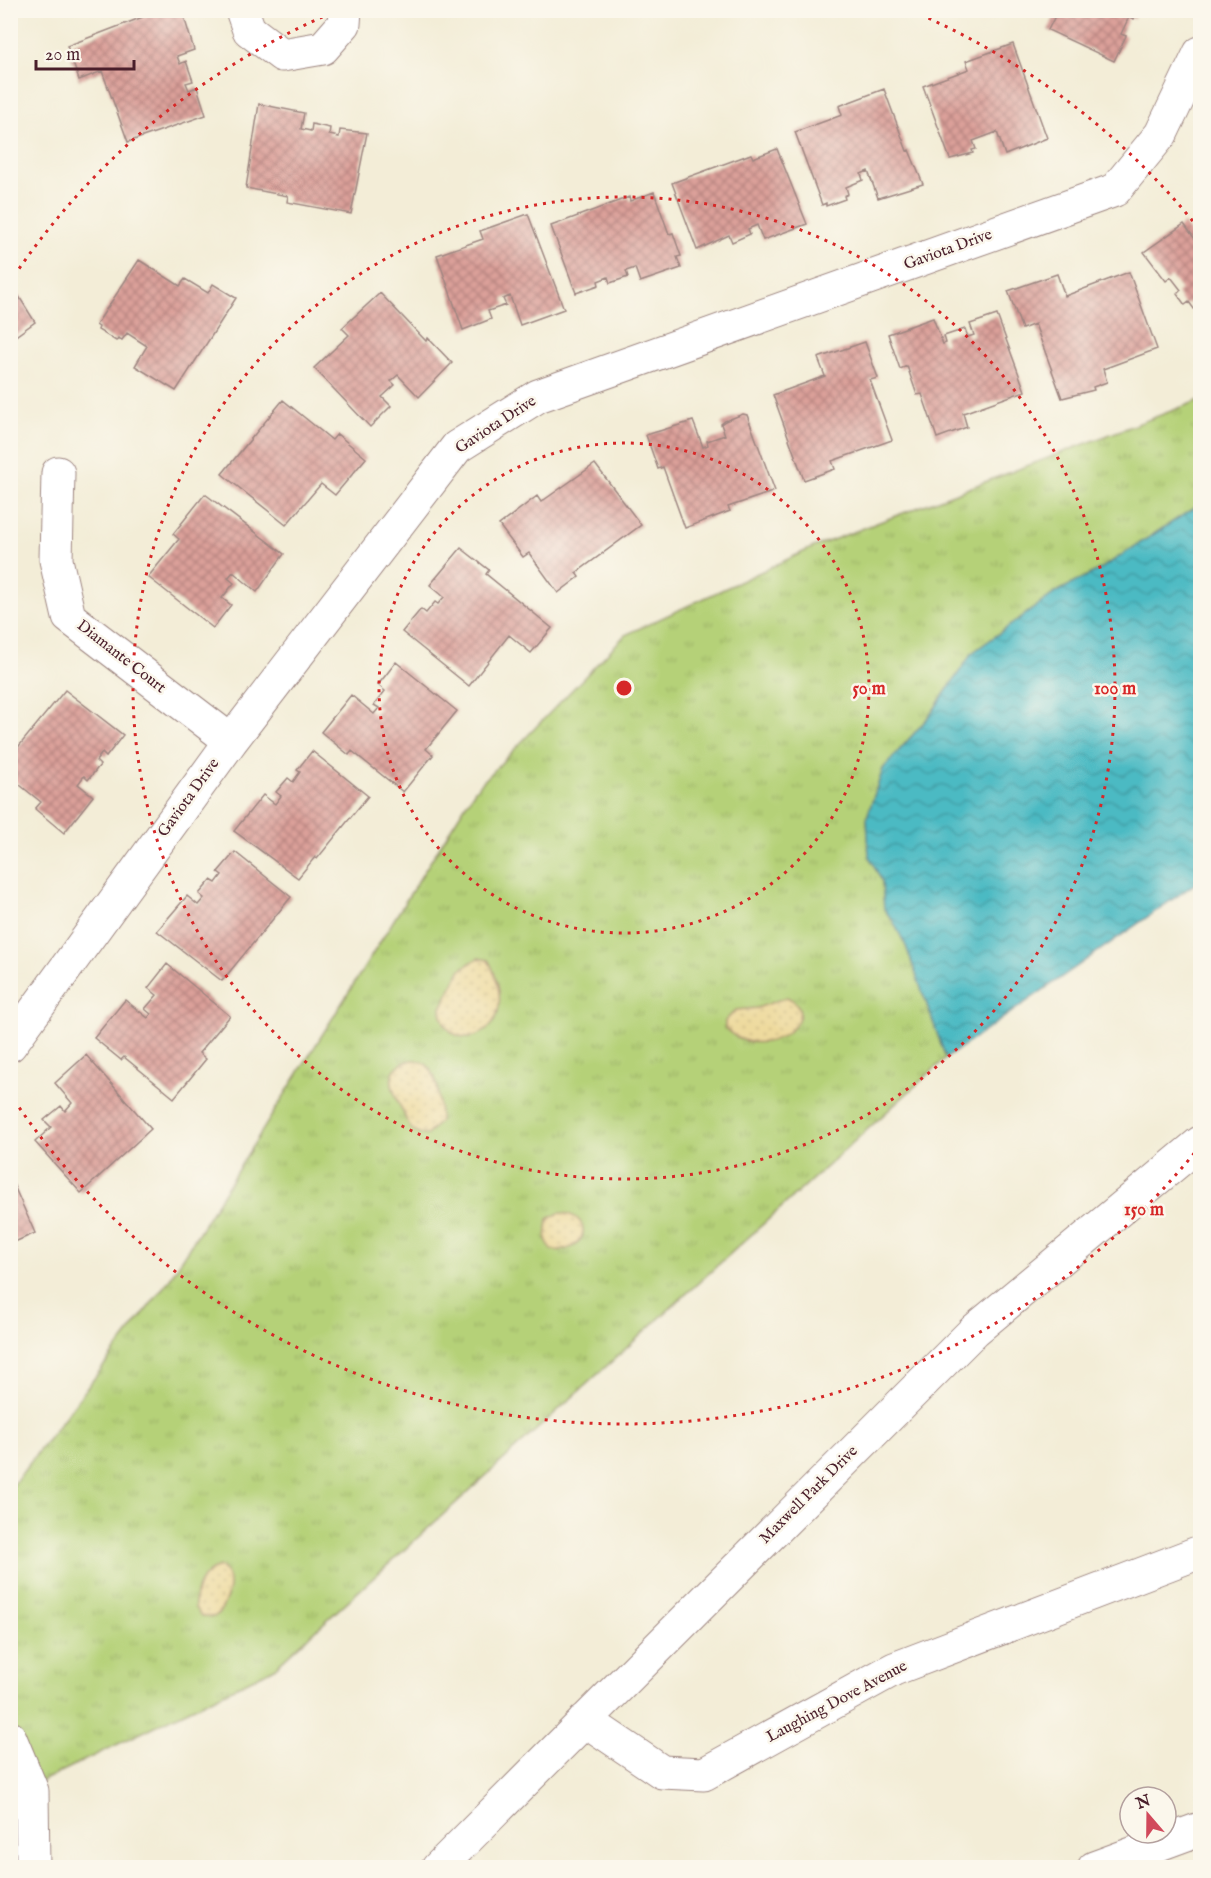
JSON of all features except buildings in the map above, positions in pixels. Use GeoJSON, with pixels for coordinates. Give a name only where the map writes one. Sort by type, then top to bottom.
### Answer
{"type":"FeatureCollection","features":[{"type":"Feature","properties":{"kind":"street"},"geometry":{"type":"LineString","coordinates":[[242,10],[249,30],[282,55],[322,48],[344,24],[345,10]]}},
{"type":"Feature","properties":{"kind":"street","name":"Gaviota Drive"},"geometry":{"type":"LineString","coordinates":[[10,1045],[231,741],[457,447],[538,396],[1115,190],[1161,134],[1200,53]]}},
{"type":"Feature","properties":{"kind":"street","name":"Diamante Court"},"geometry":{"type":"LineString","coordinates":[[58,473],[56,560],[69,617],[231,741]]}},
{"type":"Feature","properties":{"kind":"street","name":"Maxwell Park Drive"},"geometry":{"type":"LineString","coordinates":[[438,1868],[975,1330],[1200,1143]]}},
{"type":"Feature","properties":{"kind":"street","name":"Laughing Dove Avenue"},"geometry":{"type":"LineString","coordinates":[[585,1720],[662,1773],[704,1774],[894,1669],[1200,1552]]}},
{"type":"Feature","properties":{"kind":"street"},"geometry":{"type":"LineString","coordinates":[[10,1738],[32,1791],[33,1868]]}},
{"type":"Feature","properties":{"kind":"street"},"geometry":{"type":"LineString","coordinates":[[1094,1868],[1200,1830]]}},
{"type":"Feature","properties":{"kind":"green space"},"geometry":{"type":"Polygon","coordinates":[[[1200,400],[1200,504],[1102,568],[1055,593],[972,653],[931,714],[883,769],[867,817],[869,856],[882,881],[884,909],[906,946],[946,1058],[273,1669],[11,1796],[10,1489],[169,1280],[475,790],[625,635],[814,547],[1200,400]]]}},
{"type":"Feature","properties":{"kind":"sand"},"geometry":{"type":"Polygon","coordinates":[[[478,958],[488,960],[492,966],[498,986],[499,1005],[494,1020],[486,1030],[474,1036],[463,1037],[452,1032],[444,1023],[441,1008],[461,969],[478,958]]]}},
{"type":"Feature","properties":{"kind":"sand"},"geometry":{"type":"Polygon","coordinates":[[[787,997],[797,1005],[800,1015],[795,1025],[772,1041],[756,1043],[740,1039],[725,1028],[725,1021],[736,1010],[757,1008],[787,997]]]}},
{"type":"Feature","properties":{"kind":"sand"},"geometry":{"type":"Polygon","coordinates":[[[412,1060],[428,1066],[433,1074],[438,1093],[440,1121],[427,1135],[417,1133],[410,1127],[393,1088],[392,1075],[396,1069],[412,1060]]]}},
{"type":"Feature","properties":{"kind":"sand"},"geometry":{"type":"Polygon","coordinates":[[[559,1213],[571,1215],[579,1220],[583,1234],[580,1241],[573,1246],[563,1250],[551,1250],[546,1239],[548,1219],[559,1213]]]}},
{"type":"Feature","properties":{"kind":"sand"},"geometry":{"type":"Polygon","coordinates":[[[220,1567],[225,1571],[229,1584],[223,1607],[214,1617],[201,1616],[195,1608],[197,1588],[203,1577],[213,1569],[220,1567]]]}},
{"type":"Feature","properties":{"kind":"water"},"geometry":{"type":"Polygon","coordinates":[[[1200,504],[1200,880],[946,1058],[906,946],[884,909],[882,881],[869,856],[867,817],[883,769],[931,714],[972,653],[1055,593],[1102,568],[1200,504]]]}}]}
